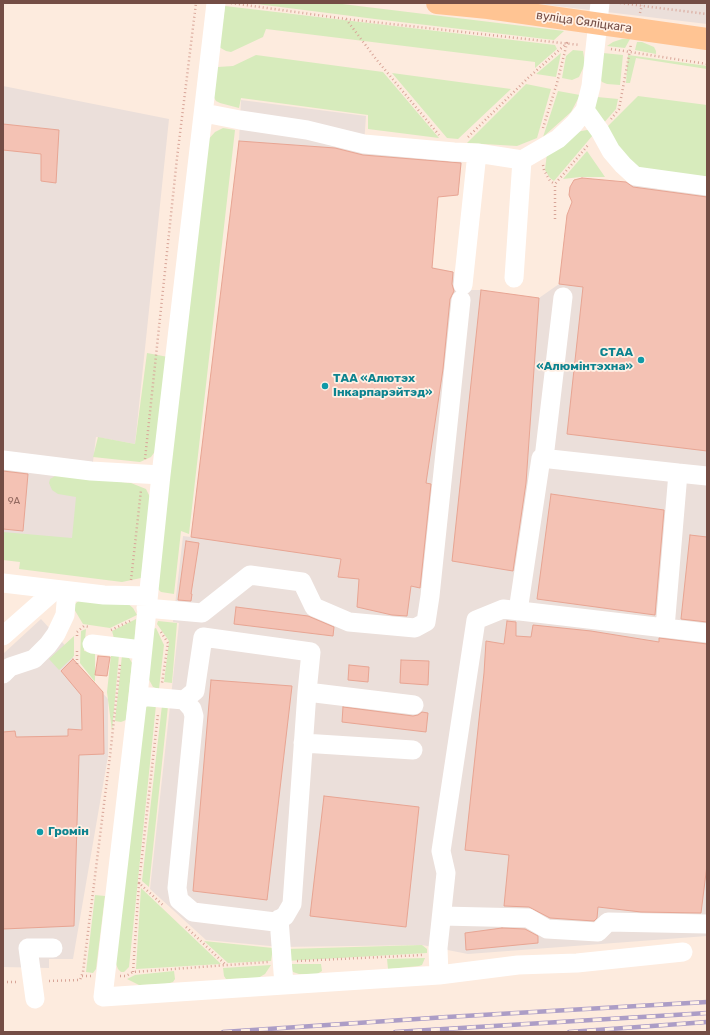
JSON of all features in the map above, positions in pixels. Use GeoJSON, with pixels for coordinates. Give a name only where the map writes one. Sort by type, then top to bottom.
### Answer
{"type":"FeatureCollection","features":[{"type":"Feature","properties":{"kind":"main road","name":"вуліца Сяліцкага"},"geometry":{"type":"LineString","coordinates":[[437,3],[488,8],[598,13],[707,39]]}},
{"type":"Feature","properties":{"kind":"lane"},"geometry":{"type":"LineString","coordinates":[[216,3],[204,113],[152,475],[141,600],[142,650],[138,696],[103,997],[439,975],[518,965],[577,964],[683,952]]}},
{"type":"Feature","properties":{"kind":"lane"},"geometry":{"type":"LineString","coordinates":[[204,113],[307,130],[364,144],[477,153],[522,160],[558,139],[574,124],[585,110],[591,86],[598,13]]}},
{"type":"Feature","properties":{"kind":"lane"},"geometry":{"type":"LineString","coordinates":[[585,110],[600,131],[611,151],[623,166],[635,176],[707,186]]}},
{"type":"Feature","properties":{"kind":"lane"},"geometry":{"type":"LineString","coordinates":[[3,583],[141,600],[202,613],[250,575],[302,582],[314,607],[349,622],[415,628],[426,622],[477,153]]}},
{"type":"Feature","properties":{"kind":"lane"},"geometry":{"type":"LineString","coordinates":[[514,278],[522,160]]}},
{"type":"Feature","properties":{"kind":"lane"},"geometry":{"type":"LineString","coordinates":[[518,611],[541,458],[544,458],[563,298]]}},
{"type":"Feature","properties":{"kind":"lane"},"geometry":{"type":"LineString","coordinates":[[544,458],[707,476]]}},
{"type":"Feature","properties":{"kind":"lane"},"geometry":{"type":"LineString","coordinates":[[3,460],[91,471],[152,475]]}},
{"type":"Feature","properties":{"kind":"lane"},"geometry":{"type":"LineString","coordinates":[[665,628],[678,473]]}},
{"type":"Feature","properties":{"kind":"lane"},"geometry":{"type":"LineString","coordinates":[[3,636],[61,590]]}},
{"type":"Feature","properties":{"kind":"lane"},"geometry":{"type":"LineString","coordinates":[[3,674],[10,667],[34,659],[48,645],[56,634],[65,615],[61,590]]}},
{"type":"Feature","properties":{"kind":"lane"},"geometry":{"type":"LineString","coordinates":[[439,975],[438,955],[446,873],[441,851],[476,620],[504,609],[707,633]]}},
{"type":"Feature","properties":{"kind":"lane"},"geometry":{"type":"LineString","coordinates":[[138,696],[184,700],[195,692],[203,637],[311,652],[292,904],[285,916],[276,922],[193,912],[179,900],[177,888],[194,716],[192,709],[184,700]]}},
{"type":"Feature","properties":{"kind":"lane"},"geometry":{"type":"LineString","coordinates":[[92,644],[142,650]]}},
{"type":"Feature","properties":{"kind":"lane"},"geometry":{"type":"LineString","coordinates":[[307,692],[414,705]]}},
{"type":"Feature","properties":{"kind":"lane"},"geometry":{"type":"LineString","coordinates":[[303,743],[413,750]]}},
{"type":"Feature","properties":{"kind":"lane"},"geometry":{"type":"LineString","coordinates":[[442,916],[528,918],[547,929],[598,932],[608,922],[707,924]]}},
{"type":"Feature","properties":{"kind":"lane"},"geometry":{"type":"LineString","coordinates":[[279,919],[284,985]]}},
{"type":"Feature","properties":{"kind":"lane"},"geometry":{"type":"LineString","coordinates":[[34,990],[28,948],[53,948]]}},
{"type":"Feature","properties":{"kind":"path"},"geometry":{"type":"LineString","coordinates":[[141,600],[176,165],[196,3]]}},
{"type":"Feature","properties":{"kind":"path"},"geometry":{"type":"LineString","coordinates":[[231,3],[346,19],[595,46],[707,64]]}},
{"type":"Feature","properties":{"kind":"path"},"geometry":{"type":"LineString","coordinates":[[620,3],[707,14]]}},
{"type":"Feature","properties":{"kind":"path"},"geometry":{"type":"LineString","coordinates":[[346,19],[376,59],[454,152],[528,78],[567,43]]}},
{"type":"Feature","properties":{"kind":"path"},"geometry":{"type":"LineString","coordinates":[[555,184],[550,181],[544,170],[540,138],[557,83],[567,43]]}},
{"type":"Feature","properties":{"kind":"path"},"geometry":{"type":"LineString","coordinates":[[133,972],[139,883],[160,698],[168,643],[158,627]]}},
{"type":"Feature","properties":{"kind":"path"},"geometry":{"type":"LineString","coordinates":[[3,982],[34,990],[80,980],[82,976],[94,888],[122,647]]}},
{"type":"Feature","properties":{"kind":"path"},"geometry":{"type":"LineString","coordinates":[[139,883],[168,910]]}},
{"type":"Feature","properties":{"kind":"path"},"geometry":{"type":"LineString","coordinates":[[186,927],[226,966]]}},
{"type":"Feature","properties":{"kind":"path"},"geometry":{"type":"LineString","coordinates":[[82,976],[126,976],[133,972],[282,961],[438,955]]}},
{"type":"Feature","properties":{"kind":"shaded area"},"geometry":{"type":"Polygon","coordinates":[[[531,3],[707,3],[707,24],[531,3]]]}},
{"type":"Feature","properties":{"kind":"shaded area"},"geometry":{"type":"Polygon","coordinates":[[[3,86],[169,119],[135,444],[96,437],[81,560],[3,551],[3,86]]]}},
{"type":"Feature","properties":{"kind":"shaded area"},"geometry":{"type":"Polygon","coordinates":[[[241,100],[366,116],[364,144],[462,160],[458,195],[438,197],[432,267],[454,272],[455,290],[481,290],[539,298],[559,284],[567,215],[572,202],[569,195],[570,187],[574,180],[582,178],[657,185],[657,189],[707,195],[707,936],[468,954],[422,945],[281,947],[206,940],[150,889],[179,623],[173,622],[183,536],[191,537],[239,141],[241,100]]]}},
{"type":"Feature","properties":{"kind":"shaded area"},"geometry":{"type":"Polygon","coordinates":[[[41,619],[73,654],[73,660],[108,699],[108,756],[73,959],[49,959],[49,968],[3,967],[3,654],[41,619]]]}},
{"type":"Feature","properties":{"kind":"green space"},"geometry":{"type":"Polygon","coordinates":[[[249,3],[334,3],[564,31],[554,40],[249,3]]]}},
{"type":"Feature","properties":{"kind":"green space"},"geometry":{"type":"Polygon","coordinates":[[[225,6],[555,45],[557,49],[535,68],[535,62],[266,29],[263,37],[231,52],[219,47],[225,6]]]}},
{"type":"Feature","properties":{"kind":"green space"},"geometry":{"type":"Polygon","coordinates":[[[622,39],[630,39],[625,48],[607,46],[613,42],[622,39]]]}},
{"type":"Feature","properties":{"kind":"green space"},"geometry":{"type":"Polygon","coordinates":[[[637,42],[642,42],[654,47],[656,54],[635,50],[637,42]]]}},
{"type":"Feature","properties":{"kind":"green space"},"geometry":{"type":"Polygon","coordinates":[[[573,50],[583,51],[585,64],[579,77],[572,80],[562,78],[566,56],[573,50]]]}},
{"type":"Feature","properties":{"kind":"green space"},"geometry":{"type":"Polygon","coordinates":[[[561,53],[556,77],[536,74],[561,53]]]}},
{"type":"Feature","properties":{"kind":"green space"},"geometry":{"type":"Polygon","coordinates":[[[603,53],[623,55],[620,85],[602,82],[599,76],[603,53]]]}},
{"type":"Feature","properties":{"kind":"green space"},"geometry":{"type":"Polygon","coordinates":[[[256,55],[383,72],[439,138],[368,129],[368,115],[241,98],[239,108],[216,101],[213,96],[215,71],[218,67],[233,66],[256,55]]]}},
{"type":"Feature","properties":{"kind":"green space"},"geometry":{"type":"Polygon","coordinates":[[[628,55],[707,66],[707,69],[636,58],[630,83],[626,83],[628,55]]]}},
{"type":"Feature","properties":{"kind":"green space"},"geometry":{"type":"Polygon","coordinates":[[[392,73],[511,89],[458,139],[447,138],[392,73]]]}},
{"type":"Feature","properties":{"kind":"green space"},"geometry":{"type":"Polygon","coordinates":[[[526,84],[551,89],[537,138],[517,146],[467,143],[526,84]]]}},
{"type":"Feature","properties":{"kind":"green space"},"geometry":{"type":"Polygon","coordinates":[[[558,91],[580,95],[571,112],[543,137],[558,91]]]}},
{"type":"Feature","properties":{"kind":"green space"},"geometry":{"type":"Polygon","coordinates":[[[638,96],[707,105],[707,177],[636,169],[605,129],[638,96]]]}},
{"type":"Feature","properties":{"kind":"green space"},"geometry":{"type":"Polygon","coordinates":[[[597,97],[618,99],[616,109],[602,125],[594,111],[597,97]]]}},
{"type":"Feature","properties":{"kind":"green space"},"geometry":{"type":"Polygon","coordinates":[[[223,128],[235,130],[189,534],[181,531],[174,594],[161,592],[156,587],[206,142],[215,132],[223,128]]]}},
{"type":"Feature","properties":{"kind":"green space"},"geometry":{"type":"Polygon","coordinates":[[[587,130],[591,131],[593,135],[554,181],[545,170],[547,153],[576,132],[587,130]]]}},
{"type":"Feature","properties":{"kind":"green space"},"geometry":{"type":"Polygon","coordinates":[[[587,151],[605,177],[563,179],[587,151]]]}},
{"type":"Feature","properties":{"kind":"green space"},"geometry":{"type":"Polygon","coordinates":[[[147,353],[168,357],[156,450],[151,457],[140,462],[93,457],[98,437],[135,444],[147,353]]]}},
{"type":"Feature","properties":{"kind":"green space"},"geometry":{"type":"Polygon","coordinates":[[[57,475],[131,483],[146,489],[151,499],[141,578],[122,582],[19,569],[20,562],[3,560],[3,532],[72,538],[76,497],[58,494],[52,490],[49,483],[50,479],[57,475]]]}},
{"type":"Feature","properties":{"kind":"green space"},"geometry":{"type":"Polygon","coordinates":[[[81,599],[126,602],[133,608],[137,615],[110,628],[83,624],[74,609],[75,604],[81,599]]]}},
{"type":"Feature","properties":{"kind":"green space"},"geometry":{"type":"Polygon","coordinates":[[[136,619],[135,641],[115,642],[112,631],[136,619]]]}},
{"type":"Feature","properties":{"kind":"green space"},"geometry":{"type":"Polygon","coordinates":[[[158,621],[177,623],[172,683],[164,682],[169,641],[157,624],[158,621]]]}},
{"type":"Feature","properties":{"kind":"green space"},"geometry":{"type":"Polygon","coordinates":[[[156,628],[164,645],[159,689],[153,687],[147,676],[153,629],[156,628]]]}},
{"type":"Feature","properties":{"kind":"green space"},"geometry":{"type":"Polygon","coordinates":[[[86,629],[84,651],[95,653],[95,682],[80,663],[81,631],[86,629]]]}},
{"type":"Feature","properties":{"kind":"green space"},"geometry":{"type":"Polygon","coordinates":[[[74,636],[74,656],[59,670],[49,659],[74,636]]]}},
{"type":"Feature","properties":{"kind":"green space"},"geometry":{"type":"Polygon","coordinates":[[[111,655],[119,655],[112,731],[107,692],[111,655]]]}},
{"type":"Feature","properties":{"kind":"green space"},"geometry":{"type":"Polygon","coordinates":[[[122,655],[128,656],[132,663],[126,720],[121,722],[115,721],[122,655]]]}},
{"type":"Feature","properties":{"kind":"green space"},"geometry":{"type":"Polygon","coordinates":[[[156,705],[129,967],[124,972],[121,972],[118,969],[113,956],[143,712],[147,706],[156,705]]]}},
{"type":"Feature","properties":{"kind":"green space"},"geometry":{"type":"Polygon","coordinates":[[[162,705],[168,706],[149,887],[142,881],[162,705]]]}},
{"type":"Feature","properties":{"kind":"green space"},"geometry":{"type":"Polygon","coordinates":[[[141,888],[221,964],[136,969],[141,888]]]}},
{"type":"Feature","properties":{"kind":"green space"},"geometry":{"type":"Polygon","coordinates":[[[95,895],[105,896],[96,969],[93,973],[86,972],[95,895]]]}},
{"type":"Feature","properties":{"kind":"green space"},"geometry":{"type":"Polygon","coordinates":[[[204,941],[273,948],[271,961],[228,963],[204,941]]]}},
{"type":"Feature","properties":{"kind":"green space"},"geometry":{"type":"Polygon","coordinates":[[[422,945],[427,949],[427,953],[286,961],[287,949],[422,945]]]}},
{"type":"Feature","properties":{"kind":"green space"},"geometry":{"type":"Polygon","coordinates":[[[425,958],[422,965],[419,966],[388,969],[387,959],[425,958]]]}},
{"type":"Feature","properties":{"kind":"green space"},"geometry":{"type":"Polygon","coordinates":[[[289,964],[321,964],[322,971],[317,974],[299,974],[293,972],[289,964]]]}},
{"type":"Feature","properties":{"kind":"green space"},"geometry":{"type":"Polygon","coordinates":[[[271,965],[265,974],[258,978],[226,979],[224,976],[223,968],[271,965]]]}},
{"type":"Feature","properties":{"kind":"green space"},"geometry":{"type":"Polygon","coordinates":[[[174,971],[175,979],[173,982],[166,984],[139,985],[127,979],[135,975],[174,971]]]}},
{"type":"Feature","properties":{"kind":"building"},"geometry":{"type":"Polygon","coordinates":[[[3,124],[59,130],[56,183],[41,181],[41,154],[3,150],[3,124]]]}},
{"type":"Feature","properties":{"kind":"building","name":"ТАА «Алютэх Інкарпарэйтэд»"},"geometry":{"type":"Polygon","coordinates":[[[239,141],[335,148],[363,155],[461,163],[458,195],[438,197],[432,268],[453,272],[452,284],[454,291],[450,299],[443,369],[426,483],[431,484],[420,588],[411,586],[407,616],[392,615],[357,607],[359,579],[338,577],[341,559],[191,537],[239,141]]]}},
{"type":"Feature","properties":{"kind":"building","name":"СТАА «Алюмінтэхна»"},"geometry":{"type":"Polygon","coordinates":[[[582,178],[626,182],[633,187],[707,197],[707,451],[567,434],[583,287],[559,284],[567,215],[572,202],[569,195],[570,187],[574,180],[582,178]]]}},
{"type":"Feature","properties":{"kind":"building"},"geometry":{"type":"Polygon","coordinates":[[[481,290],[539,298],[526,483],[513,571],[452,561],[481,290]]]}},
{"type":"Feature","properties":{"kind":"building"},"geometry":{"type":"Polygon","coordinates":[[[3,471],[28,474],[23,531],[3,529],[3,471]]]}},
{"type":"Feature","properties":{"kind":"building"},"geometry":{"type":"Polygon","coordinates":[[[551,494],[664,510],[655,615],[537,599],[551,494]]]}},
{"type":"Feature","properties":{"kind":"building"},"geometry":{"type":"Polygon","coordinates":[[[690,535],[707,537],[707,622],[681,619],[690,535]]]}},
{"type":"Feature","properties":{"kind":"building"},"geometry":{"type":"Polygon","coordinates":[[[186,541],[199,543],[191,601],[178,600],[186,541]]]}},
{"type":"Feature","properties":{"kind":"building"},"geometry":{"type":"Polygon","coordinates":[[[236,607],[308,616],[334,627],[333,636],[234,624],[236,607]]]}},
{"type":"Feature","properties":{"kind":"building"},"geometry":{"type":"Polygon","coordinates":[[[507,621],[516,622],[516,636],[531,637],[533,625],[591,631],[659,642],[659,638],[707,644],[707,865],[701,913],[641,912],[598,907],[597,918],[594,921],[550,918],[529,907],[504,906],[509,855],[465,850],[484,673],[486,641],[504,644],[507,621]]]}},
{"type":"Feature","properties":{"kind":"building"},"geometry":{"type":"Polygon","coordinates":[[[98,656],[110,657],[107,676],[95,675],[98,656]]]}},
{"type":"Feature","properties":{"kind":"building","name":"Громін"},"geometry":{"type":"Polygon","coordinates":[[[73,659],[103,692],[104,754],[79,755],[74,926],[3,929],[3,732],[15,731],[16,737],[68,736],[68,729],[82,730],[81,695],[61,671],[73,659]]]}},
{"type":"Feature","properties":{"kind":"building"},"geometry":{"type":"Polygon","coordinates":[[[401,660],[429,661],[428,685],[400,683],[401,660]]]}},
{"type":"Feature","properties":{"kind":"building"},"geometry":{"type":"Polygon","coordinates":[[[349,665],[369,667],[368,682],[348,680],[349,665]]]}},
{"type":"Feature","properties":{"kind":"building"},"geometry":{"type":"Polygon","coordinates":[[[211,680],[292,686],[267,900],[193,891],[211,680]]]}},
{"type":"Feature","properties":{"kind":"building"},"geometry":{"type":"Polygon","coordinates":[[[343,707],[413,716],[422,712],[428,713],[426,732],[342,722],[343,707]]]}},
{"type":"Feature","properties":{"kind":"building"},"geometry":{"type":"Polygon","coordinates":[[[324,796],[419,807],[406,927],[310,916],[324,796]]]}},
{"type":"Feature","properties":{"kind":"building"},"geometry":{"type":"Polygon","coordinates":[[[502,928],[525,929],[538,936],[538,943],[466,950],[465,933],[502,928]]]}},
{"type":"Feature","properties":{"kind":"railway"},"geometry":{"type":"LineString","coordinates":[[223,1032],[707,1002]]}},
{"type":"Feature","properties":{"kind":"railway"},"geometry":{"type":"LineString","coordinates":[[395,1032],[707,1013]]}},
{"type":"Feature","properties":{"kind":"railway"},"geometry":{"type":"LineString","coordinates":[[569,1032],[707,1022]]}},
{"type":"Feature","properties":{"kind":"place","name":"СТАА «Алюмінтэхна»"},"geometry":{"type":"Point","coordinates":[641,360]}},
{"type":"Feature","properties":{"kind":"place","name":"ТАА «Алютэх Інкарпарэйтэд»"},"geometry":{"type":"Point","coordinates":[325,386]}},
{"type":"Feature","properties":{"kind":"place","name":"Громін"},"geometry":{"type":"Point","coordinates":[40,832]}}]}
